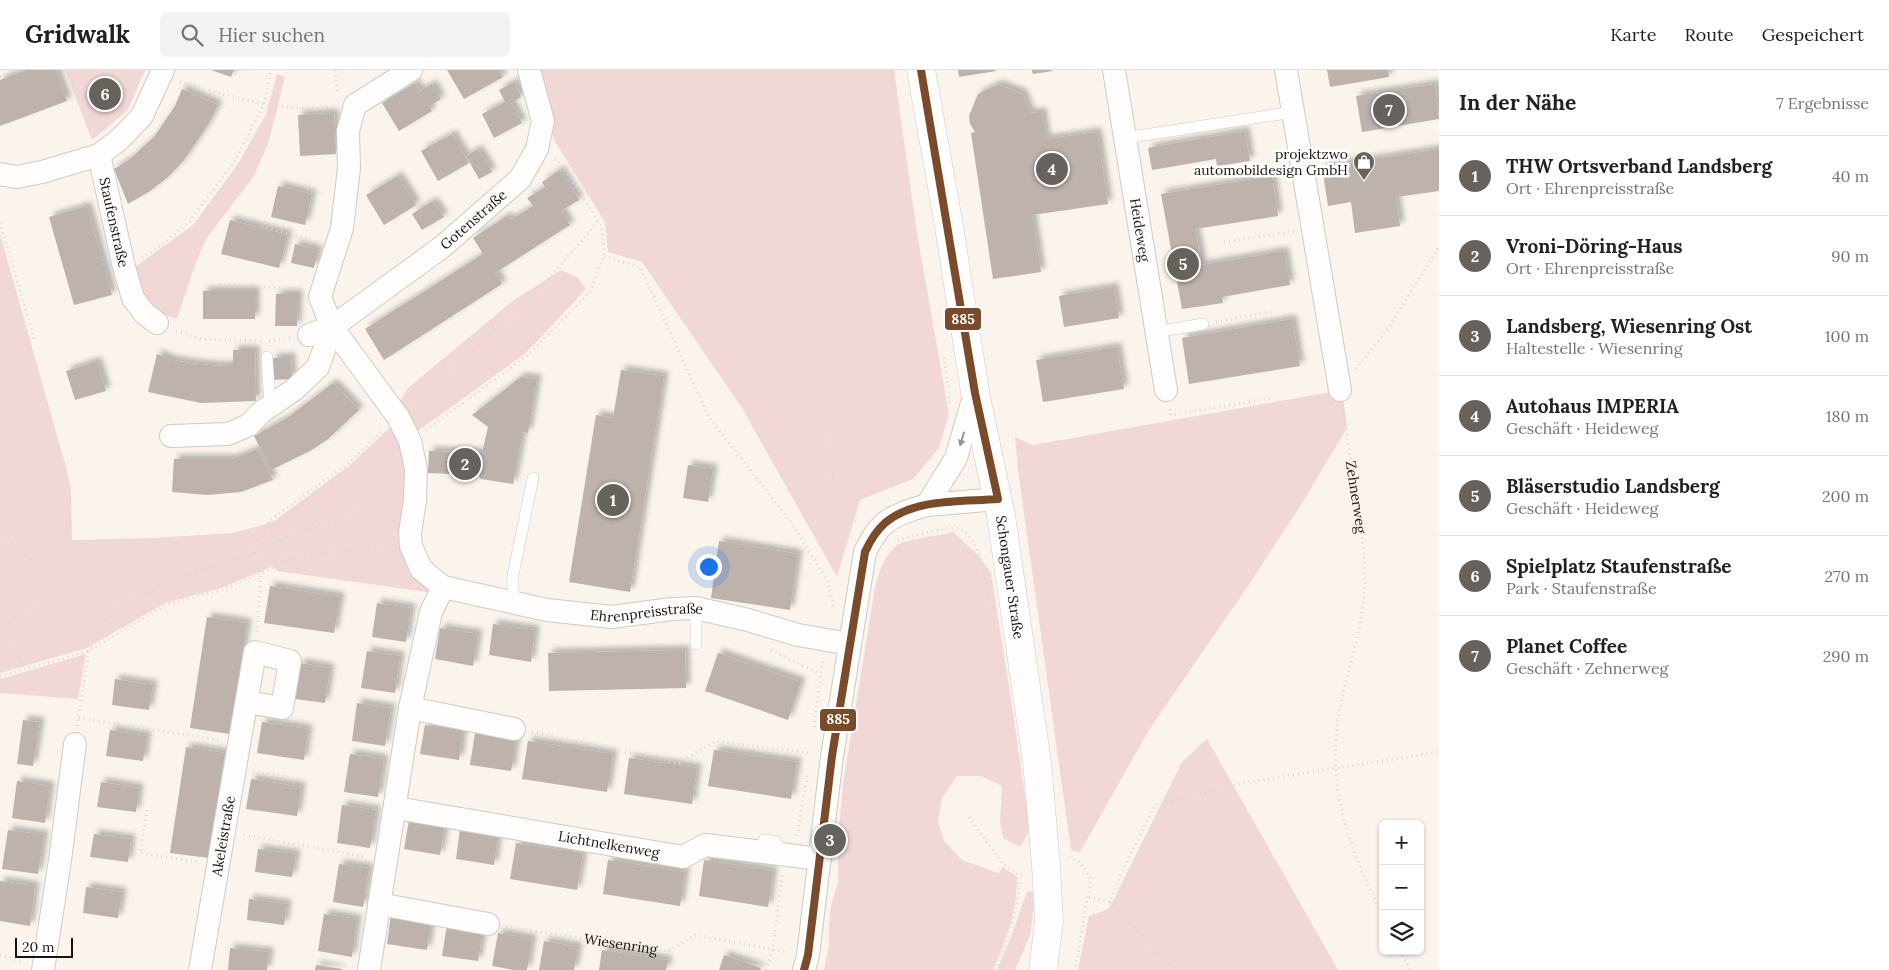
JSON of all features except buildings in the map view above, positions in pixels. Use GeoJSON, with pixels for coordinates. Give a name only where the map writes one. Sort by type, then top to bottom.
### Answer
{"type":"FeatureCollection","features":[{"type":"Feature","properties":{"kind":"main road","name":"Schongauer Straße"},"geometry":{"type":"LineString","coordinates":[[921,70],[948,220],[975,392],[998,499],[1037,762],[1046,866],[1048,922],[1043,970]]}},
{"type":"Feature","properties":{"kind":"street"},"geometry":{"type":"LineString","coordinates":[[410,441],[398,417],[332,327],[320,296],[342,228],[349,168],[347,106],[411,70]]}},
{"type":"Feature","properties":{"kind":"street","name":"Gotenstraße"},"geometry":{"type":"LineString","coordinates":[[309,335],[332,327],[442,247],[520,179],[537,149],[543,121],[529,70]]}},
{"type":"Feature","properties":{"kind":"street","name":"Heideweg"},"geometry":{"type":"LineString","coordinates":[[1114,70],[1166,390]]}},
{"type":"Feature","properties":{"kind":"street"},"geometry":{"type":"LineString","coordinates":[[1286,70],[1340,390]]}},
{"type":"Feature","properties":{"kind":"street"},"geometry":{"type":"LineString","coordinates":[[0,174],[16,177],[99,156],[120,139],[142,116],[163,71]]}},
{"type":"Feature","properties":{"kind":"street","name":"Staufenstraße"},"geometry":{"type":"LineString","coordinates":[[99,156],[127,278]]}},
{"type":"Feature","properties":{"kind":"street"},"geometry":{"type":"LineString","coordinates":[[127,278],[133,298],[144,313],[157,323]]}},
{"type":"Feature","properties":{"kind":"street"},"geometry":{"type":"LineString","coordinates":[[171,436],[228,434],[249,425],[318,366],[332,327]]}},
{"type":"Feature","properties":{"kind":"street"},"geometry":{"type":"LineString","coordinates":[[927,505],[956,458],[975,392]]}},
{"type":"Feature","properties":{"kind":"street","name":"Ehrenpreisstraße"},"geometry":{"type":"LineString","coordinates":[[410,441],[416,469],[415,500],[410,533],[411,546],[421,569],[442,587],[547,610],[612,617],[696,608],[748,620],[798,635],[850,644]]}},
{"type":"Feature","properties":{"kind":"street"},"geometry":{"type":"LineString","coordinates":[[806,962],[832,756],[865,552],[882,541],[884,523],[917,507],[998,499]]}},
{"type":"Feature","properties":{"kind":"street"},"geometry":{"type":"LineString","coordinates":[[368,970],[396,808],[410,708],[431,612],[442,587]]}},
{"type":"Feature","properties":{"kind":"street"},"geometry":{"type":"LineString","coordinates":[[247,702],[282,708],[290,661],[255,652]]}},
{"type":"Feature","properties":{"kind":"street","name":"Akeleistraße"},"geometry":{"type":"LineString","coordinates":[[200,970],[255,652]]}},
{"type":"Feature","properties":{"kind":"street"},"geometry":{"type":"LineString","coordinates":[[410,708],[514,728]]}},
{"type":"Feature","properties":{"kind":"street"},"geometry":{"type":"LineString","coordinates":[[42,970],[60,860],[75,744]]}},
{"type":"Feature","properties":{"kind":"street","name":"Lichtnelkenweg"},"geometry":{"type":"LineString","coordinates":[[396,808],[683,858],[705,845],[820,859]]}},
{"type":"Feature","properties":{"kind":"street"},"geometry":{"type":"LineString","coordinates":[[379,904],[488,924]]}},
{"type":"Feature","properties":{"kind":"lane"},"geometry":{"type":"LineString","coordinates":[[1125,138],[1293,112]]}},
{"type":"Feature","properties":{"kind":"lane"},"geometry":{"type":"LineString","coordinates":[[1156,332],[1202,324]]}},
{"type":"Feature","properties":{"kind":"lane"},"geometry":{"type":"LineString","coordinates":[[267,357],[270,406]]}},
{"type":"Feature","properties":{"kind":"lane"},"geometry":{"type":"LineString","coordinates":[[513,603],[513,575],[533,478]]}},
{"type":"Feature","properties":{"kind":"lane"},"geometry":{"type":"LineString","coordinates":[[696,608],[696,644]]}},
{"type":"Feature","properties":{"kind":"lane"},"geometry":{"type":"LineString","coordinates":[[764,840],[775,841],[784,855]]}},
{"type":"Feature","properties":{"kind":"path"},"geometry":{"type":"LineString","coordinates":[[0,76],[16,70]]}},
{"type":"Feature","properties":{"kind":"path"},"geometry":{"type":"LineString","coordinates":[[109,70],[110,76]]}},
{"type":"Feature","properties":{"kind":"path"},"geometry":{"type":"LineString","coordinates":[[127,278],[190,221],[234,162],[264,104],[271,70]]}},
{"type":"Feature","properties":{"kind":"path"},"geometry":{"type":"LineString","coordinates":[[163,71],[180,82],[226,95],[264,104],[311,110],[347,106],[336,70]]}},
{"type":"Feature","properties":{"kind":"path"},"geometry":{"type":"LineString","coordinates":[[410,441],[528,355],[590,292],[604,256],[602,226],[559,162],[537,149]]}},
{"type":"Feature","properties":{"kind":"path"},"geometry":{"type":"LineString","coordinates":[[255,652],[262,573],[255,553],[269,521],[349,463],[534,296],[598,221]]}},
{"type":"Feature","properties":{"kind":"path"},"geometry":{"type":"LineString","coordinates":[[0,223],[35,342]]}},
{"type":"Feature","properties":{"kind":"path"},"geometry":{"type":"LineString","coordinates":[[262,226],[335,247]]}},
{"type":"Feature","properties":{"kind":"path"},"geometry":{"type":"LineString","coordinates":[[1224,242],[1312,228]]}},
{"type":"Feature","properties":{"kind":"path"},"geometry":{"type":"LineString","coordinates":[[1340,390],[1389,327],[1439,248]]}},
{"type":"Feature","properties":{"kind":"path"},"geometry":{"type":"LineString","coordinates":[[604,256],[640,267],[709,417],[792,524],[827,580],[835,608]]}},
{"type":"Feature","properties":{"kind":"path"},"geometry":{"type":"LineString","coordinates":[[219,285],[322,290]]}},
{"type":"Feature","properties":{"kind":"path"},"geometry":{"type":"LineString","coordinates":[[1202,324],[1274,311]]}},
{"type":"Feature","properties":{"kind":"path"},"geometry":{"type":"LineString","coordinates":[[157,323],[181,333],[202,338],[267,341],[309,335]]}},
{"type":"Feature","properties":{"kind":"path"},"geometry":{"type":"LineString","coordinates":[[1166,390],[1171,415],[1271,398]]}},
{"type":"Feature","properties":{"kind":"path","name":"Zehnerweg"},"geometry":{"type":"LineString","coordinates":[[1340,390],[1361,530],[1365,580],[1362,614],[1341,703],[1335,742],[1335,768],[1342,816],[1358,865],[1379,910]]}},
{"type":"Feature","properties":{"kind":"path"},"geometry":{"type":"LineString","coordinates":[[827,440],[836,502],[882,541],[898,540],[953,528],[969,535],[980,553],[991,621]]}},
{"type":"Feature","properties":{"kind":"path"},"geometry":{"type":"LineString","coordinates":[[75,744],[89,650],[112,610],[163,585],[212,566],[255,553],[290,536],[372,505]]}},
{"type":"Feature","properties":{"kind":"path"},"geometry":{"type":"LineString","coordinates":[[269,521],[283,563]]}},
{"type":"Feature","properties":{"kind":"path"},"geometry":{"type":"LineString","coordinates":[[0,533],[36,564],[42,596],[0,630]]}},
{"type":"Feature","properties":{"kind":"path"},"geometry":{"type":"LineString","coordinates":[[0,676],[89,650],[165,605],[222,590],[295,558],[341,551],[411,546]]}},
{"type":"Feature","properties":{"kind":"path"},"geometry":{"type":"LineString","coordinates":[[0,641],[9,644],[26,669]]}},
{"type":"Feature","properties":{"kind":"path"},"geometry":{"type":"LineString","coordinates":[[79,718],[240,743]]}},
{"type":"Feature","properties":{"kind":"path"},"geometry":{"type":"LineString","coordinates":[[514,728],[679,763],[716,741],[811,753]]}},
{"type":"Feature","properties":{"kind":"path"},"geometry":{"type":"LineString","coordinates":[[1110,902],[1123,869],[1155,805],[1248,782],[1439,752]]}},
{"type":"Feature","properties":{"kind":"path"},"geometry":{"type":"LineString","coordinates":[[235,768],[302,780]]}},
{"type":"Feature","properties":{"kind":"path"},"geometry":{"type":"LineString","coordinates":[[147,810],[140,853],[218,865]]}},
{"type":"Feature","properties":{"kind":"path"},"geometry":{"type":"LineString","coordinates":[[969,817],[1004,866],[1019,876]]}},
{"type":"Feature","properties":{"kind":"path"},"geometry":{"type":"LineString","coordinates":[[224,831],[387,860]]}},
{"type":"Feature","properties":{"kind":"path"},"geometry":{"type":"LineString","coordinates":[[766,970],[773,949],[784,855]]}},
{"type":"Feature","properties":{"kind":"path"},"geometry":{"type":"LineString","coordinates":[[1075,970],[1092,878],[1079,862]]}},
{"type":"Feature","properties":{"kind":"path"},"geometry":{"type":"LineString","coordinates":[[1019,876],[1046,866]]}},
{"type":"Feature","properties":{"kind":"path"},"geometry":{"type":"LineString","coordinates":[[995,970],[1010,937],[1019,898],[1019,876]]}},
{"type":"Feature","properties":{"kind":"path"},"geometry":{"type":"LineString","coordinates":[[1089,897],[1110,902],[1175,970]]}},
{"type":"Feature","properties":{"kind":"path","name":"Wiesenring"},"geometry":{"type":"LineString","coordinates":[[488,924],[668,951],[695,935],[773,949],[806,962]]}},
{"type":"Feature","properties":{"kind":"path"},"geometry":{"type":"LineString","coordinates":[[1402,955],[1410,970]]}},
{"type":"Feature","properties":{"kind":"shaded area"},"geometry":{"type":"Polygon","coordinates":[[[65,70],[145,70],[128,110],[92,140],[65,70]]]}},
{"type":"Feature","properties":{"kind":"shaded area"},"geometry":{"type":"Polygon","coordinates":[[[539,70],[894,70],[917,233],[949,414],[939,448],[913,479],[860,500],[837,577],[742,408],[642,262],[608,252],[605,222],[554,140],[539,70]]]}},
{"type":"Feature","properties":{"kind":"shaded area"},"geometry":{"type":"Polygon","coordinates":[[[277,74],[285,77],[269,141],[254,176],[206,239],[177,319],[160,313],[137,294],[131,270],[193,225],[238,164],[266,114],[277,74]]]}},
{"type":"Feature","properties":{"kind":"shaded area"},"geometry":{"type":"Polygon","coordinates":[[[0,234],[66,467],[71,489],[72,540],[153,538],[233,533],[273,522],[350,465],[396,422],[411,501],[434,593],[277,571],[273,566],[221,588],[165,603],[87,648],[0,673],[0,234]]]}},
{"type":"Feature","properties":{"kind":"shaded area"},"geometry":{"type":"Polygon","coordinates":[[[561,270],[577,277],[586,289],[526,353],[411,436],[396,408],[408,388],[514,300],[561,270]]]}},
{"type":"Feature","properties":{"kind":"shaded area"},"geometry":{"type":"Polygon","coordinates":[[[1342,390],[1347,428],[1304,500],[1252,580],[1149,730],[1080,852],[1071,850],[1015,437],[1033,445],[1342,390]]]}},
{"type":"Feature","properties":{"kind":"shaded area"},"geometry":{"type":"Polygon","coordinates":[[[953,532],[977,554],[991,573],[1030,830],[1020,847],[1003,838],[1000,822],[1002,786],[981,776],[957,776],[942,798],[938,821],[944,841],[962,860],[998,873],[1003,867],[1017,877],[1017,890],[1010,925],[993,970],[824,970],[829,946],[831,906],[838,882],[839,827],[843,784],[878,576],[889,553],[899,544],[953,532]]]}},
{"type":"Feature","properties":{"kind":"shaded area"},"geometry":{"type":"Polygon","coordinates":[[[86,654],[78,699],[0,693],[0,679],[86,654]]]}},
{"type":"Feature","properties":{"kind":"shaded area"},"geometry":{"type":"Polygon","coordinates":[[[1207,739],[1338,970],[1078,970],[1089,916],[1109,909],[1182,762],[1207,739]]]}},
{"type":"Feature","properties":{"kind":"shaded area"},"geometry":{"type":"Polygon","coordinates":[[[1027,891],[1036,893],[1030,936],[1015,970],[997,970],[1011,937],[1027,891]]]}},
{"type":"Feature","properties":{"kind":"transit line","name":"885"},"geometry":{"type":"LineString","coordinates":[[804,970],[808,955],[832,756],[865,552],[874,536],[885,523],[910,509],[954,501],[998,499],[975,393],[921,70]]}},
{"type":"Feature","properties":{"kind":"place","name":"Spielplatz Staufenstraße"},"geometry":{"type":"Point","coordinates":[105,94]}},
{"type":"Feature","properties":{"kind":"place","name":"Planet Coffee"},"geometry":{"type":"Point","coordinates":[1389,110]}},
{"type":"Feature","properties":{"kind":"place","name":"Autohaus IMPERIA"},"geometry":{"type":"Point","coordinates":[1052,169]}},
{"type":"Feature","properties":{"kind":"place","name":"projektzwo automobildesign GmbH"},"geometry":{"type":"Point","coordinates":[1364,181]}},
{"type":"Feature","properties":{"kind":"place","name":"Bläserstudio Landsberg"},"geometry":{"type":"Point","coordinates":[1183,264]}},
{"type":"Feature","properties":{"kind":"place","name":"Vroni-Döring-Haus"},"geometry":{"type":"Point","coordinates":[465,464]}},
{"type":"Feature","properties":{"kind":"place","name":"THW Ortsverband Landsberg"},"geometry":{"type":"Point","coordinates":[613,500]}},
{"type":"Feature","properties":{"kind":"place","name":"Landsberg, Wiesenring Ost"},"geometry":{"type":"Point","coordinates":[830,840]}}]}
